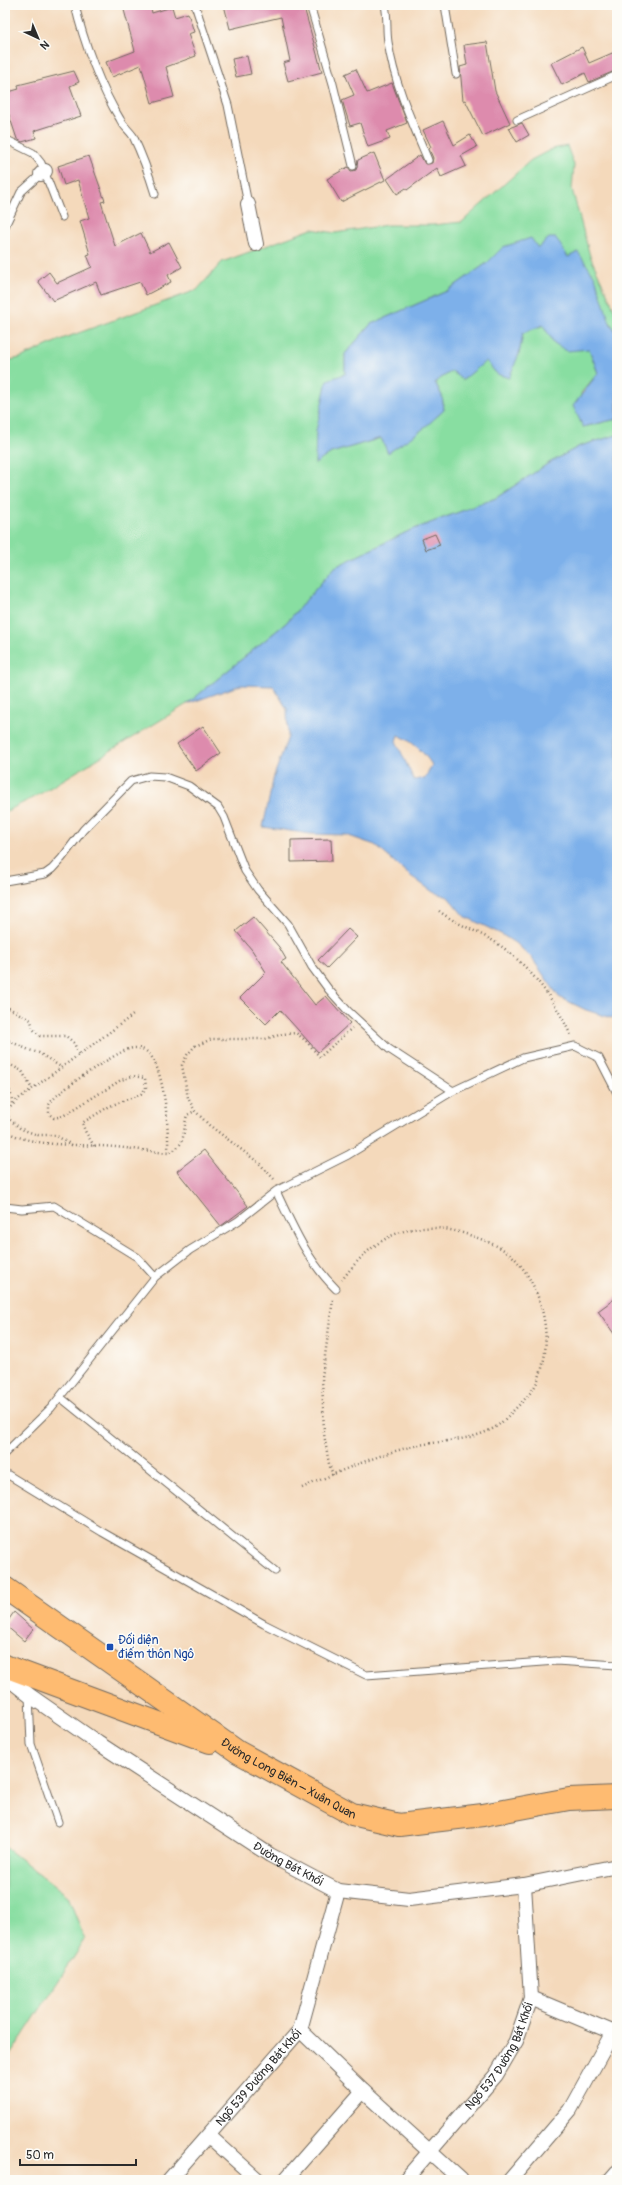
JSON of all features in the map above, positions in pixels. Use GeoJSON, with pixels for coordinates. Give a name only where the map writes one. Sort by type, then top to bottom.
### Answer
{"type":"FeatureCollection","features":[{"type":"Feature","properties":{"kind":"main road","name":"Đường Long Biên – Xuân Quan"},"geometry":{"type":"LineString","coordinates":[[5,1588],[238,1752],[352,1814],[399,1825],[483,1815],[569,1799],[617,1797]]}},
{"type":"Feature","properties":{"kind":"main road"},"geometry":{"type":"LineString","coordinates":[[5,1666],[238,1752]]}},
{"type":"Feature","properties":{"kind":"street"},"geometry":{"type":"LineString","coordinates":[[248,204],[256,244]]}},
{"type":"Feature","properties":{"kind":"street","name":"Đường Bát Khối"},"geometry":{"type":"LineString","coordinates":[[5,1676],[29,1695],[270,1855],[338,1891],[409,1899],[524,1885],[617,1866]]}},
{"type":"Feature","properties":{"kind":"street","name":"Ngõ 537 Đường Bát Khối"},"geometry":{"type":"LineString","coordinates":[[405,2180],[496,2075],[516,2040],[532,1998],[524,1885]]}},
{"type":"Feature","properties":{"kind":"street","name":"Ngõ 539 Đường Bát Khối"},"geometry":{"type":"LineString","coordinates":[[169,2180],[300,2030],[338,1891]]}},
{"type":"Feature","properties":{"kind":"street"},"geometry":{"type":"LineString","coordinates":[[510,2180],[570,2110],[615,2033],[532,1998]]}},
{"type":"Feature","properties":{"kind":"street"},"geometry":{"type":"LineString","coordinates":[[300,2030],[362,2091],[461,2180]]}},
{"type":"Feature","properties":{"kind":"street"},"geometry":{"type":"LineString","coordinates":[[285,2180],[362,2091]]}},
{"type":"Feature","properties":{"kind":"street"},"geometry":{"type":"LineString","coordinates":[[208,2136],[258,2180]]}},
{"type":"Feature","properties":{"kind":"street"},"geometry":{"type":"LineString","coordinates":[[610,2180],[617,2172]]}},
{"type":"Feature","properties":{"kind":"lane"},"geometry":{"type":"LineString","coordinates":[[75,5],[80,25],[102,82],[120,120],[132,135],[144,162],[155,194]]}},
{"type":"Feature","properties":{"kind":"lane"},"geometry":{"type":"LineString","coordinates":[[195,5],[228,106],[248,204]]}},
{"type":"Feature","properties":{"kind":"lane"},"geometry":{"type":"LineString","coordinates":[[310,5],[333,84],[353,166]]}},
{"type":"Feature","properties":{"kind":"lane"},"geometry":{"type":"LineString","coordinates":[[385,5],[388,16],[388,42],[404,104],[428,160]]}},
{"type":"Feature","properties":{"kind":"lane"},"geometry":{"type":"LineString","coordinates":[[445,5],[456,74]]}},
{"type":"Feature","properties":{"kind":"lane"},"geometry":{"type":"LineString","coordinates":[[517,120],[617,75]]}},
{"type":"Feature","properties":{"kind":"lane"},"geometry":{"type":"LineString","coordinates":[[5,138],[33,153],[62,218]]}},
{"type":"Feature","properties":{"kind":"lane"},"geometry":{"type":"LineString","coordinates":[[5,226],[21,192],[43,173]]}},
{"type":"Feature","properties":{"kind":"lane"},"geometry":{"type":"LineString","coordinates":[[5,881],[45,874],[52,869],[83,830],[131,781],[149,776],[164,777],[189,786],[218,807],[224,818],[245,871],[258,890],[288,924],[312,967],[329,990],[389,1049],[453,1091]]}},
{"type":"Feature","properties":{"kind":"lane"},"geometry":{"type":"LineString","coordinates":[[5,1453],[60,1397],[155,1277],[190,1250],[238,1221],[276,1191],[348,1155],[453,1091],[523,1058],[575,1046],[599,1058],[617,1093]]}},
{"type":"Feature","properties":{"kind":"lane"},"geometry":{"type":"LineString","coordinates":[[276,1191],[296,1233],[316,1265],[336,1289]]}},
{"type":"Feature","properties":{"kind":"lane"},"geometry":{"type":"LineString","coordinates":[[5,1207],[22,1209],[54,1206],[137,1257],[155,1277]]}},
{"type":"Feature","properties":{"kind":"lane"},"geometry":{"type":"LineString","coordinates":[[60,1397],[275,1571]]}},
{"type":"Feature","properties":{"kind":"lane"},"geometry":{"type":"LineString","coordinates":[[5,1473],[102,1532],[264,1624],[366,1674],[556,1661],[617,1665]]}},
{"type":"Feature","properties":{"kind":"lane"},"geometry":{"type":"LineString","coordinates":[[29,1695],[30,1744],[58,1822]]}},
{"type":"Feature","properties":{"kind":"path"},"geometry":{"type":"LineString","coordinates":[[439,911],[464,927],[494,942],[530,971],[548,996],[567,1028],[575,1046]]}},
{"type":"Feature","properties":{"kind":"path"},"geometry":{"type":"LineString","coordinates":[[5,1006],[31,1020],[33,1029],[40,1036],[66,1036],[74,1043],[79,1055]]}},
{"type":"Feature","properties":{"kind":"path"},"geometry":{"type":"LineString","coordinates":[[72,1145],[55,1135],[38,1136],[21,1128],[9,1119],[7,1111],[32,1089],[133,1015]]}},
{"type":"Feature","properties":{"kind":"path"},"geometry":{"type":"LineString","coordinates":[[276,1191],[276,1181],[259,1163],[210,1125],[195,1111],[188,1098],[182,1065],[187,1055],[195,1046],[212,1039],[265,1039],[283,1034],[296,1033],[306,1041],[320,1057],[359,1021]]}},
{"type":"Feature","properties":{"kind":"path"},"geometry":{"type":"LineString","coordinates":[[5,1039],[28,1050],[39,1053],[61,1067]]}},
{"type":"Feature","properties":{"kind":"path"},"geometry":{"type":"LineString","coordinates":[[94,1146],[82,1123],[110,1106],[141,1094],[146,1088],[144,1078],[132,1076],[121,1080],[63,1116],[54,1118],[49,1114],[50,1105],[58,1094],[116,1054],[128,1049],[138,1048],[146,1052],[153,1059],[158,1071],[169,1130],[168,1153]]}},
{"type":"Feature","properties":{"kind":"path"},"geometry":{"type":"LineString","coordinates":[[5,1062],[22,1071],[32,1089]]}},
{"type":"Feature","properties":{"kind":"path"},"geometry":{"type":"LineString","coordinates":[[5,1084],[12,1098],[12,1106]]}},
{"type":"Feature","properties":{"kind":"path"},"geometry":{"type":"LineString","coordinates":[[5,1131],[17,1137],[35,1142],[168,1153],[178,1149],[182,1143],[187,1115],[195,1111]]}},
{"type":"Feature","properties":{"kind":"path"},"geometry":{"type":"LineString","coordinates":[[302,1488],[405,1448],[476,1436],[494,1428],[526,1397],[537,1380],[544,1358],[545,1319],[532,1283],[517,1260],[510,1254],[489,1242],[462,1232],[434,1227],[408,1230],[390,1236],[374,1246],[352,1266],[336,1289],[330,1313],[328,1344],[322,1377],[324,1434],[329,1464],[333,1475]]}},
{"type":"Feature","properties":{"kind":"green space"},"geometry":{"type":"Polygon","coordinates":[[[567,146],[574,165],[572,189],[590,256],[617,315],[617,333],[568,257],[549,238],[538,248],[503,247],[487,263],[447,291],[371,324],[345,354],[345,374],[327,381],[315,463],[331,453],[381,438],[388,452],[422,429],[444,410],[442,396],[435,382],[452,371],[463,380],[486,360],[497,374],[519,354],[523,333],[544,325],[554,343],[589,348],[598,373],[581,393],[583,427],[617,419],[617,435],[580,446],[549,463],[496,498],[409,531],[335,567],[286,623],[187,704],[40,794],[5,812],[5,361],[20,358],[62,339],[197,290],[222,262],[312,229],[335,233],[387,225],[433,225],[462,222],[531,160],[552,149],[567,146]]]}},
{"type":"Feature","properties":{"kind":"green space"},"geometry":{"type":"Polygon","coordinates":[[[5,1847],[68,1896],[85,1940],[5,2063],[5,1847]]]}},
{"type":"Feature","properties":{"kind":"water"},"geometry":{"type":"Polygon","coordinates":[[[531,238],[538,248],[549,238],[556,238],[568,257],[578,252],[595,277],[610,323],[617,333],[617,419],[583,427],[573,406],[598,373],[589,349],[567,351],[554,343],[543,325],[523,333],[519,354],[509,378],[497,374],[486,361],[463,380],[452,371],[435,382],[442,396],[444,410],[423,429],[388,453],[381,438],[331,453],[315,464],[316,431],[327,380],[345,374],[345,354],[371,324],[447,291],[487,263],[503,247],[531,238]]]}},
{"type":"Feature","properties":{"kind":"water"},"geometry":{"type":"Polygon","coordinates":[[[617,435],[617,1015],[611,1018],[586,1010],[559,997],[531,957],[518,945],[501,934],[464,916],[448,897],[433,892],[408,874],[375,845],[346,835],[311,834],[263,827],[274,776],[288,737],[287,709],[273,686],[241,685],[187,704],[286,623],[335,567],[409,531],[496,498],[549,463],[580,446],[617,435]],[[398,735],[396,741],[414,780],[425,778],[432,765],[417,747],[398,735]]]}},
{"type":"Feature","properties":{"kind":"building"},"geometry":{"type":"Polygon","coordinates":[[[140,5],[150,5],[152,13],[172,7],[175,17],[188,13],[194,32],[188,34],[196,56],[166,67],[174,97],[152,103],[141,65],[112,77],[106,62],[135,51],[124,10],[140,5]]]}},
{"type":"Feature","properties":{"kind":"building"},"geometry":{"type":"Polygon","coordinates":[[[224,5],[305,5],[305,11],[322,72],[288,81],[283,63],[290,61],[281,17],[230,29],[224,5]]]}},
{"type":"Feature","properties":{"kind":"building"},"geometry":{"type":"Polygon","coordinates":[[[487,42],[495,91],[510,123],[483,136],[465,100],[463,101],[460,67],[467,65],[464,45],[487,42]]]}},
{"type":"Feature","properties":{"kind":"building"},"geometry":{"type":"Polygon","coordinates":[[[582,47],[589,63],[617,51],[617,70],[589,82],[585,73],[562,85],[551,63],[582,47]]]}},
{"type":"Feature","properties":{"kind":"building"},"geometry":{"type":"Polygon","coordinates":[[[247,56],[251,74],[236,77],[232,59],[247,56]]]}},
{"type":"Feature","properties":{"kind":"building"},"geometry":{"type":"Polygon","coordinates":[[[356,69],[367,93],[392,83],[407,123],[387,131],[390,139],[368,147],[360,123],[350,126],[342,100],[354,95],[345,74],[356,69]]]}},
{"type":"Feature","properties":{"kind":"building"},"geometry":{"type":"Polygon","coordinates":[[[74,71],[79,82],[70,86],[81,116],[34,131],[36,138],[22,142],[17,139],[7,109],[5,110],[5,93],[19,89],[18,85],[74,71]]]}},
{"type":"Feature","properties":{"kind":"building"},"geometry":{"type":"Polygon","coordinates":[[[443,121],[454,145],[470,135],[477,147],[461,156],[466,166],[441,177],[437,168],[407,190],[406,188],[397,194],[387,179],[420,155],[425,164],[432,163],[433,158],[429,149],[431,147],[423,130],[443,121]]]}},
{"type":"Feature","properties":{"kind":"building"},"geometry":{"type":"Polygon","coordinates":[[[522,123],[529,135],[517,142],[509,128],[522,123]]]}},
{"type":"Feature","properties":{"kind":"building"},"geometry":{"type":"Polygon","coordinates":[[[374,153],[385,180],[341,202],[327,179],[348,167],[351,171],[356,170],[358,160],[374,153]]]}},
{"type":"Feature","properties":{"kind":"building"},"geometry":{"type":"Polygon","coordinates":[[[89,156],[105,201],[101,202],[115,246],[141,233],[150,252],[169,242],[182,267],[168,275],[171,282],[146,295],[140,282],[101,295],[96,282],[53,301],[38,281],[49,272],[57,283],[92,267],[87,255],[90,254],[80,221],[89,218],[78,180],[64,185],[58,166],[89,156]]]}},
{"type":"Feature","properties":{"kind":"building"},"geometry":{"type":"Polygon","coordinates":[[[435,534],[440,545],[426,550],[422,539],[435,534]]]}},
{"type":"Feature","properties":{"kind":"building"},"geometry":{"type":"Polygon","coordinates":[[[203,726],[221,753],[196,771],[177,744],[203,726]]]}},
{"type":"Feature","properties":{"kind":"building"},"geometry":{"type":"Polygon","coordinates":[[[331,839],[332,861],[291,862],[291,840],[331,839]]]}},
{"type":"Feature","properties":{"kind":"building"},"geometry":{"type":"Polygon","coordinates":[[[253,917],[279,947],[286,959],[281,962],[315,1005],[326,996],[350,1023],[318,1052],[280,1010],[266,1024],[240,998],[266,972],[252,950],[236,931],[253,917]]]}},
{"type":"Feature","properties":{"kind":"building"},"geometry":{"type":"Polygon","coordinates":[[[348,929],[357,937],[327,968],[318,960],[348,929]]]}},
{"type":"Feature","properties":{"kind":"building"},"geometry":{"type":"Polygon","coordinates":[[[204,1150],[248,1206],[221,1226],[177,1171],[204,1150]]]}},
{"type":"Feature","properties":{"kind":"building"},"geometry":{"type":"Polygon","coordinates":[[[617,1297],[617,1338],[598,1311],[617,1297]]]}},
{"type":"Feature","properties":{"kind":"building"},"geometry":{"type":"Polygon","coordinates":[[[14,1612],[33,1629],[24,1641],[5,1625],[14,1612]]]}},
{"type":"Feature","properties":{"kind":"place","name":"Đối diện điếm thôn Ngô"},"geometry":{"type":"Point","coordinates":[110,1647]}}]}
